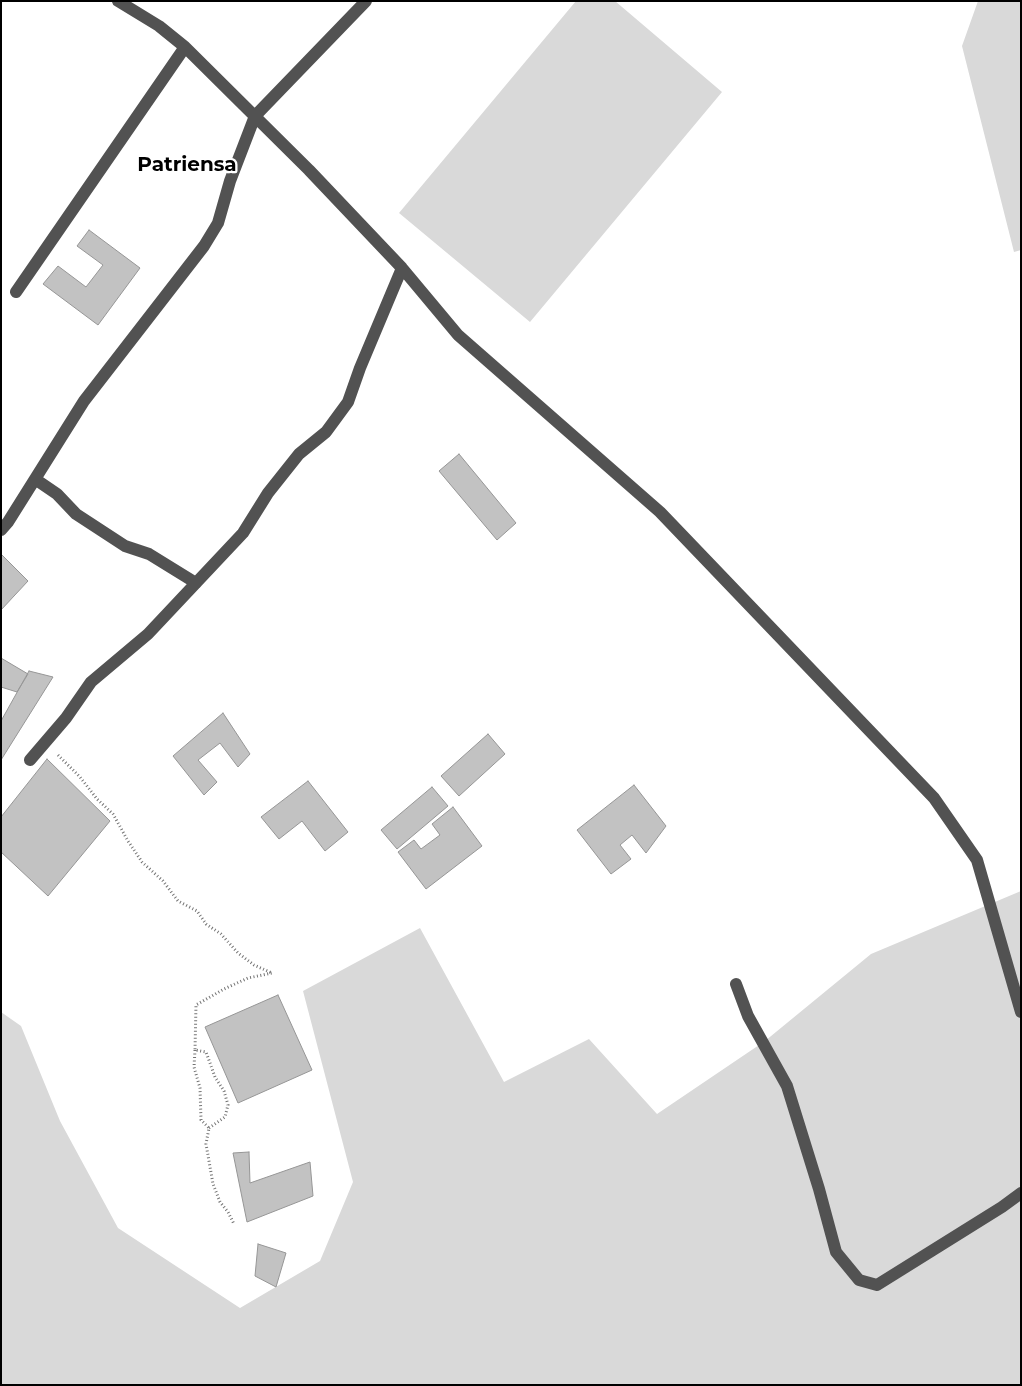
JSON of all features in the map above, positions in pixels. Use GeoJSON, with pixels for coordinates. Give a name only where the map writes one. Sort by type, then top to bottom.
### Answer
{"type":"FeatureCollection","features":[{"type":"Feature","properties":{"kind":"street"},"geometry":{"type":"LineString","coordinates":[[118,1],[159,26],[185,47],[256,116],[402,268],[458,335],[660,512],[934,798],[977,860],[1021,1012]]}},
{"type":"Feature","properties":{"kind":"street"},"geometry":{"type":"LineString","coordinates":[[1,530],[8,522],[84,401],[204,246],[218,223],[230,181],[256,116],[366,1]]}},
{"type":"Feature","properties":{"kind":"street"},"geometry":{"type":"LineString","coordinates":[[16,292],[185,47]]}},
{"type":"Feature","properties":{"kind":"street"},"geometry":{"type":"LineString","coordinates":[[30,760],[66,718],[92,682],[148,634],[243,533],[268,493],[300,454],[326,432],[348,402],[360,368],[402,268]]}},
{"type":"Feature","properties":{"kind":"street"},"geometry":{"type":"LineString","coordinates":[[35,479],[58,494],[76,514],[125,546],[149,554],[196,583]]}},
{"type":"Feature","properties":{"kind":"street"},"geometry":{"type":"LineString","coordinates":[[736,984],[748,1016],[787,1086],[836,1252],[859,1280],[878,1285],[1021,1193]]}},
{"type":"Feature","properties":{"kind":"path"},"geometry":{"type":"LineString","coordinates":[[46,741],[80,777],[97,799],[113,814],[142,862],[163,881],[178,901],[198,911],[206,924],[221,934],[238,953],[254,966],[272,973],[248,978],[196,1005],[194,1068],[200,1088],[201,1120],[209,1128]]}},
{"type":"Feature","properties":{"kind":"path"},"geometry":{"type":"LineString","coordinates":[[195,1050],[206,1052],[215,1077],[224,1091],[228,1105],[225,1117],[209,1128],[206,1144],[214,1184],[220,1202],[234,1224]]}},
{"type":"Feature","properties":{"kind":"shaded area"},"geometry":{"type":"Polygon","coordinates":[[[576,1],[615,1],[722,92],[530,322],[399,213],[576,1]]]}},
{"type":"Feature","properties":{"kind":"shaded area"},"geometry":{"type":"Polygon","coordinates":[[[978,1],[1021,1],[1021,250],[1014,252],[962,46],[978,1]]]}},
{"type":"Feature","properties":{"kind":"shaded area"},"geometry":{"type":"Polygon","coordinates":[[[1021,891],[1021,1385],[1,1385],[1,1012],[21,1026],[60,1121],[118,1228],[240,1308],[320,1261],[353,1182],[303,991],[420,928],[504,1082],[589,1039],[657,1114],[765,1041],[871,954],[1021,891]]]}},
{"type":"Feature","properties":{"kind":"building"},"geometry":{"type":"Polygon","coordinates":[[[89,230],[140,268],[98,325],[43,284],[58,266],[86,287],[103,265],[77,246],[89,230]]]}},
{"type":"Feature","properties":{"kind":"building"},"geometry":{"type":"Polygon","coordinates":[[[459,454],[516,523],[497,540],[439,471],[459,454]]]}},
{"type":"Feature","properties":{"kind":"building"},"geometry":{"type":"Polygon","coordinates":[[[1,554],[28,581],[1,610],[1,554]]]}},
{"type":"Feature","properties":{"kind":"building"},"geometry":{"type":"Polygon","coordinates":[[[1,658],[28,674],[17,692],[1,687],[1,658]]]}},
{"type":"Feature","properties":{"kind":"building"},"geometry":{"type":"Polygon","coordinates":[[[29,671],[53,677],[1,760],[1,721],[29,671]]]}},
{"type":"Feature","properties":{"kind":"building"},"geometry":{"type":"Polygon","coordinates":[[[223,713],[250,754],[238,767],[220,743],[198,760],[217,782],[204,795],[173,756],[223,713]]]}},
{"type":"Feature","properties":{"kind":"building"},"geometry":{"type":"Polygon","coordinates":[[[488,734],[505,754],[459,796],[441,776],[488,734]]]}},
{"type":"Feature","properties":{"kind":"building"},"geometry":{"type":"Polygon","coordinates":[[[47,759],[110,821],[48,896],[1,852],[1,817],[47,759]]]}},
{"type":"Feature","properties":{"kind":"building"},"geometry":{"type":"Polygon","coordinates":[[[308,781],[348,832],[325,851],[302,821],[279,839],[261,817],[308,781]]]}},
{"type":"Feature","properties":{"kind":"building"},"geometry":{"type":"Polygon","coordinates":[[[634,785],[666,826],[646,853],[632,835],[620,845],[631,859],[611,874],[577,830],[634,785]]]}},
{"type":"Feature","properties":{"kind":"building"},"geometry":{"type":"Polygon","coordinates":[[[432,787],[448,806],[397,849],[381,830],[432,787]]]}},
{"type":"Feature","properties":{"kind":"building"},"geometry":{"type":"Polygon","coordinates":[[[453,807],[482,846],[426,889],[398,852],[414,840],[421,849],[440,835],[432,824],[453,807]]]}},
{"type":"Feature","properties":{"kind":"building"},"geometry":{"type":"Polygon","coordinates":[[[278,995],[312,1070],[238,1103],[205,1027],[278,995]]]}},
{"type":"Feature","properties":{"kind":"building"},"geometry":{"type":"Polygon","coordinates":[[[249,1152],[250,1183],[310,1162],[313,1196],[247,1222],[233,1153],[249,1152]]]}},
{"type":"Feature","properties":{"kind":"building"},"geometry":{"type":"Polygon","coordinates":[[[258,1244],[286,1253],[276,1287],[255,1276],[258,1244]]]}},
{"type":"Feature","properties":{"kind":"district","name":"Patriensa"},"geometry":{"type":"Point","coordinates":[187,165]}}]}
